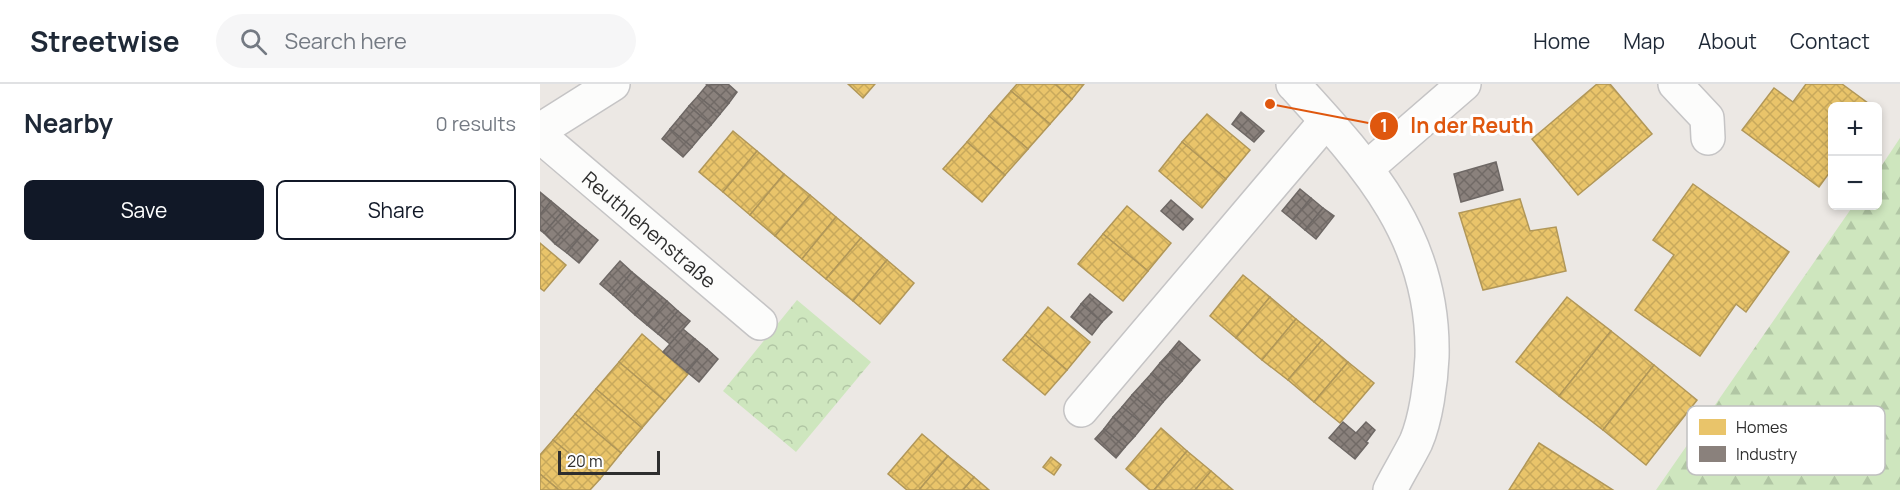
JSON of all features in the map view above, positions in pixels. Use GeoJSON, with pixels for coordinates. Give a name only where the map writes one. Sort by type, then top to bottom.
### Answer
{"type":"FeatureCollection","features":[{"type":"Feature","properties":{"kind":"street"},"geometry":{"type":"LineString","coordinates":[[540,130],[613,84]]}},
{"type":"Feature","properties":{"kind":"street"},"geometry":{"type":"LineString","coordinates":[[1293,84],[1367,168],[1406,230],[1426,285],[1432,332],[1431,382],[1417,440],[1389,490]]}},
{"type":"Feature","properties":{"kind":"street"},"geometry":{"type":"LineString","coordinates":[[1367,168],[1464,84]]}},
{"type":"Feature","properties":{"kind":"street"},"geometry":{"type":"LineString","coordinates":[[1675,84],[1707,118],[1708,138]]}},
{"type":"Feature","properties":{"kind":"street"},"geometry":{"type":"LineString","coordinates":[[1081,410],[1326,121]]}},
{"type":"Feature","properties":{"kind":"street","name":"Reuthlehenstraße"},"geometry":{"type":"LineString","coordinates":[[540,136],[760,323]]}},
{"type":"Feature","properties":{"kind":"green space"},"geometry":{"type":"Polygon","coordinates":[[[1900,138],[1900,490],[1656,490],[1687,445],[1687,475],[1885,475],[1885,406],[1714,406],[1850,210],[1882,210],[1882,165],[1900,138]]]}},
{"type":"Feature","properties":{"kind":"green space"},"geometry":{"type":"Polygon","coordinates":[[[797,300],[871,362],[796,452],[723,391],[797,300]]]}},
{"type":"Feature","properties":{"kind":"building: Homes"},"geometry":{"type":"Polygon","coordinates":[[[848,84],[875,84],[863,98],[848,84]]]}},
{"type":"Feature","properties":{"kind":"building: Homes"},"geometry":{"type":"Polygon","coordinates":[[[1017,84],[1055,84],[1072,99],[1050,124],[1011,91],[1017,84]]]}},
{"type":"Feature","properties":{"kind":"building: Homes"},"geometry":{"type":"Polygon","coordinates":[[[1055,84],[1084,84],[1072,99],[1055,84]]]}},
{"type":"Feature","properties":{"kind":"building: Homes"},"geometry":{"type":"Polygon","coordinates":[[[1597,84],[1610,84],[1652,134],[1578,195],[1532,139],[1597,84]]]}},
{"type":"Feature","properties":{"kind":"building: Homes"},"geometry":{"type":"Polygon","coordinates":[[[1806,84],[1842,84],[1867,102],[1828,102],[1828,175],[1819,187],[1742,130],[1774,88],[1793,102],[1806,84]]]}},
{"type":"Feature","properties":{"kind":"building: Homes"},"geometry":{"type":"Polygon","coordinates":[[[1011,91],[1050,124],[1028,149],[989,116],[1011,91]]]}},
{"type":"Feature","properties":{"kind":"building: Homes"},"geometry":{"type":"Polygon","coordinates":[[[1207,114],[1250,150],[1226,179],[1182,142],[1207,114]]]}},
{"type":"Feature","properties":{"kind":"building: Homes"},"geometry":{"type":"Polygon","coordinates":[[[989,116],[1028,149],[1005,175],[967,142],[989,116]]]}},
{"type":"Feature","properties":{"kind":"building: Homes"},"geometry":{"type":"Polygon","coordinates":[[[733,131],[757,151],[723,192],[699,172],[733,131]]]}},
{"type":"Feature","properties":{"kind":"building: Homes"},"geometry":{"type":"Polygon","coordinates":[[[967,142],[1005,175],[982,202],[943,169],[967,142]]]}},
{"type":"Feature","properties":{"kind":"building: Homes"},"geometry":{"type":"Polygon","coordinates":[[[1182,142],[1226,179],[1202,208],[1159,171],[1182,142]]]}},
{"type":"Feature","properties":{"kind":"building: Homes"},"geometry":{"type":"Polygon","coordinates":[[[757,151],[784,174],[750,215],[723,192],[757,151]]]}},
{"type":"Feature","properties":{"kind":"building: Homes"},"geometry":{"type":"Polygon","coordinates":[[[784,174],[810,195],[775,236],[750,215],[784,174]]]}},
{"type":"Feature","properties":{"kind":"building: Homes"},"geometry":{"type":"Polygon","coordinates":[[[1693,184],[1789,252],[1746,312],[1736,304],[1700,356],[1635,310],[1674,255],[1653,240],[1693,184]]]}},
{"type":"Feature","properties":{"kind":"building: Homes"},"geometry":{"type":"Polygon","coordinates":[[[810,195],[836,217],[802,259],[775,236],[810,195]]]}},
{"type":"Feature","properties":{"kind":"building: Homes"},"geometry":{"type":"Polygon","coordinates":[[[1520,199],[1530,231],[1556,227],[1566,271],[1483,290],[1459,213],[1520,199]]]}},
{"type":"Feature","properties":{"kind":"building: Homes"},"geometry":{"type":"Polygon","coordinates":[[[1127,206],[1171,243],[1148,271],[1103,234],[1127,206]]]}},
{"type":"Feature","properties":{"kind":"building: Homes"},"geometry":{"type":"Polygon","coordinates":[[[836,217],[861,238],[826,279],[802,259],[836,217]]]}},
{"type":"Feature","properties":{"kind":"building: Homes"},"geometry":{"type":"Polygon","coordinates":[[[1103,234],[1148,271],[1123,301],[1078,264],[1103,234]]]}},
{"type":"Feature","properties":{"kind":"building: Homes"},"geometry":{"type":"Polygon","coordinates":[[[861,238],[887,260],[853,301],[826,279],[861,238]]]}},
{"type":"Feature","properties":{"kind":"building: Homes"},"geometry":{"type":"Polygon","coordinates":[[[540,243],[566,265],[544,291],[540,288],[540,243]]]}},
{"type":"Feature","properties":{"kind":"building: Homes"},"geometry":{"type":"Polygon","coordinates":[[[887,260],[914,283],[880,324],[853,301],[887,260]]]}},
{"type":"Feature","properties":{"kind":"building: Homes"},"geometry":{"type":"Polygon","coordinates":[[[1243,275],[1270,297],[1236,338],[1210,316],[1243,275]]]}},
{"type":"Feature","properties":{"kind":"building: Homes"},"geometry":{"type":"Polygon","coordinates":[[[1270,297],[1296,319],[1262,360],[1236,338],[1270,297]]]}},
{"type":"Feature","properties":{"kind":"building: Homes"},"geometry":{"type":"Polygon","coordinates":[[[1567,297],[1611,331],[1559,396],[1516,362],[1567,297]]]}},
{"type":"Feature","properties":{"kind":"building: Homes"},"geometry":{"type":"Polygon","coordinates":[[[1048,307],[1090,342],[1067,370],[1025,335],[1048,307]]]}},
{"type":"Feature","properties":{"kind":"building: Homes"},"geometry":{"type":"Polygon","coordinates":[[[1296,319],[1322,340],[1288,380],[1262,360],[1296,319]]]}},
{"type":"Feature","properties":{"kind":"building: Homes"},"geometry":{"type":"Polygon","coordinates":[[[1611,331],[1654,365],[1603,430],[1559,396],[1611,331]]]}},
{"type":"Feature","properties":{"kind":"building: Homes"},"geometry":{"type":"Polygon","coordinates":[[[642,334],[688,374],[665,401],[619,362],[642,334]]]}},
{"type":"Feature","properties":{"kind":"building: Homes"},"geometry":{"type":"Polygon","coordinates":[[[1025,335],[1067,370],[1045,395],[1003,360],[1025,335]]]}},
{"type":"Feature","properties":{"kind":"building: Homes"},"geometry":{"type":"Polygon","coordinates":[[[1322,340],[1348,362],[1314,402],[1288,380],[1322,340]]]}},
{"type":"Feature","properties":{"kind":"building: Homes"},"geometry":{"type":"Polygon","coordinates":[[[619,362],[665,401],[642,428],[596,389],[619,362]]]}},
{"type":"Feature","properties":{"kind":"building: Homes"},"geometry":{"type":"Polygon","coordinates":[[[1348,362],[1374,383],[1340,423],[1314,402],[1348,362]]]}},
{"type":"Feature","properties":{"kind":"building: Homes"},"geometry":{"type":"Polygon","coordinates":[[[1654,365],[1697,400],[1692,406],[1687,406],[1687,413],[1646,465],[1603,430],[1654,365]]]}},
{"type":"Feature","properties":{"kind":"building: Homes"},"geometry":{"type":"Polygon","coordinates":[[[596,389],[642,428],[621,453],[575,414],[596,389]]]}},
{"type":"Feature","properties":{"kind":"building: Homes"},"geometry":{"type":"Polygon","coordinates":[[[575,414],[621,453],[600,479],[553,440],[575,414]]]}},
{"type":"Feature","properties":{"kind":"building: Homes"},"geometry":{"type":"Polygon","coordinates":[[[1161,428],[1187,451],[1154,490],[1150,490],[1126,469],[1161,428]]]}},
{"type":"Feature","properties":{"kind":"building: Homes"},"geometry":{"type":"Polygon","coordinates":[[[922,434],[948,456],[919,490],[907,490],[888,474],[922,434]]]}},
{"type":"Feature","properties":{"kind":"building: Homes"},"geometry":{"type":"Polygon","coordinates":[[[553,440],[600,479],[590,490],[559,490],[540,474],[540,455],[553,440]]]}},
{"type":"Feature","properties":{"kind":"building: Homes"},"geometry":{"type":"Polygon","coordinates":[[[1539,443],[1613,490],[1509,490],[1539,443]]]}},
{"type":"Feature","properties":{"kind":"building: Homes"},"geometry":{"type":"Polygon","coordinates":[[[1187,451],[1211,471],[1195,490],[1154,490],[1187,451]]]}},
{"type":"Feature","properties":{"kind":"building: Homes"},"geometry":{"type":"Polygon","coordinates":[[[948,456],[974,477],[963,490],[919,490],[948,456]]]}},
{"type":"Feature","properties":{"kind":"building: Homes"},"geometry":{"type":"Polygon","coordinates":[[[1051,457],[1061,465],[1054,475],[1043,467],[1051,457]]]}},
{"type":"Feature","properties":{"kind":"building: Homes"},"geometry":{"type":"Polygon","coordinates":[[[1211,471],[1233,490],[1195,490],[1211,471]]]}},
{"type":"Feature","properties":{"kind":"building: Homes"},"geometry":{"type":"Polygon","coordinates":[[[540,474],[559,490],[540,490],[540,474]]]}},
{"type":"Feature","properties":{"kind":"building: Homes"},"geometry":{"type":"Polygon","coordinates":[[[974,477],[989,490],[963,490],[974,477]]]}},
{"type":"Feature","properties":{"kind":"building: Industry"},"geometry":{"type":"Polygon","coordinates":[[[728,84],[737,92],[729,103],[707,85],[728,84]]]}},
{"type":"Feature","properties":{"kind":"building: Industry"},"geometry":{"type":"Polygon","coordinates":[[[707,85],[729,103],[720,114],[698,96],[707,85]]]}},
{"type":"Feature","properties":{"kind":"building: Industry"},"geometry":{"type":"Polygon","coordinates":[[[698,96],[720,114],[711,125],[689,106],[698,96]]]}},
{"type":"Feature","properties":{"kind":"building: Industry"},"geometry":{"type":"Polygon","coordinates":[[[689,106],[711,125],[702,135],[680,117],[689,106]]]}},
{"type":"Feature","properties":{"kind":"building: Industry"},"geometry":{"type":"Polygon","coordinates":[[[1241,112],[1264,131],[1254,142],[1232,124],[1241,112]]]}},
{"type":"Feature","properties":{"kind":"building: Industry"},"geometry":{"type":"Polygon","coordinates":[[[680,117],[702,135],[692,147],[670,129],[680,117]]]}},
{"type":"Feature","properties":{"kind":"building: Industry"},"geometry":{"type":"Polygon","coordinates":[[[670,129],[692,147],[683,157],[662,139],[670,129]]]}},
{"type":"Feature","properties":{"kind":"building: Industry"},"geometry":{"type":"Polygon","coordinates":[[[1496,162],[1503,190],[1461,202],[1454,174],[1496,162]]]}},
{"type":"Feature","properties":{"kind":"building: Industry"},"geometry":{"type":"Polygon","coordinates":[[[1300,189],[1311,198],[1293,220],[1282,211],[1300,189]]]}},
{"type":"Feature","properties":{"kind":"building: Industry"},"geometry":{"type":"Polygon","coordinates":[[[540,192],[551,201],[540,215],[540,192]]]}},
{"type":"Feature","properties":{"kind":"building: Industry"},"geometry":{"type":"Polygon","coordinates":[[[1311,198],[1323,208],[1305,230],[1293,220],[1311,198]]]}},
{"type":"Feature","properties":{"kind":"building: Industry"},"geometry":{"type":"Polygon","coordinates":[[[1171,200],[1193,219],[1183,230],[1161,211],[1171,200]]]}},
{"type":"Feature","properties":{"kind":"building: Industry"},"geometry":{"type":"Polygon","coordinates":[[[551,201],[563,211],[544,233],[540,230],[540,215],[551,201]]]}},
{"type":"Feature","properties":{"kind":"building: Industry"},"geometry":{"type":"Polygon","coordinates":[[[1323,208],[1334,216],[1316,239],[1305,230],[1323,208]]]}},
{"type":"Feature","properties":{"kind":"building: Industry"},"geometry":{"type":"Polygon","coordinates":[[[563,211],[575,221],[555,244],[544,233],[563,211]]]}},
{"type":"Feature","properties":{"kind":"building: Industry"},"geometry":{"type":"Polygon","coordinates":[[[575,221],[586,230],[567,253],[555,244],[575,221]]]}},
{"type":"Feature","properties":{"kind":"building: Industry"},"geometry":{"type":"Polygon","coordinates":[[[586,230],[598,240],[579,263],[567,253],[586,230]]]}},
{"type":"Feature","properties":{"kind":"building: Industry"},"geometry":{"type":"Polygon","coordinates":[[[620,261],[632,272],[613,295],[600,284],[620,261]]]}},
{"type":"Feature","properties":{"kind":"building: Industry"},"geometry":{"type":"Polygon","coordinates":[[[632,272],[644,282],[624,305],[613,295],[632,272]]]}},
{"type":"Feature","properties":{"kind":"building: Industry"},"geometry":{"type":"Polygon","coordinates":[[[644,282],[655,291],[635,315],[624,305],[644,282]]]}},
{"type":"Feature","properties":{"kind":"building: Industry"},"geometry":{"type":"Polygon","coordinates":[[[655,291],[667,301],[647,325],[635,315],[655,291]]]}},
{"type":"Feature","properties":{"kind":"building: Industry"},"geometry":{"type":"Polygon","coordinates":[[[1090,294],[1112,312],[1102,322],[1081,304],[1090,294]]]}},
{"type":"Feature","properties":{"kind":"building: Industry"},"geometry":{"type":"Polygon","coordinates":[[[667,301],[678,311],[658,334],[647,325],[667,301]]]}},
{"type":"Feature","properties":{"kind":"building: Industry"},"geometry":{"type":"Polygon","coordinates":[[[1081,304],[1102,322],[1092,335],[1071,317],[1081,304]]]}},
{"type":"Feature","properties":{"kind":"building: Industry"},"geometry":{"type":"Polygon","coordinates":[[[678,311],[690,321],[670,344],[658,334],[678,311]]]}},
{"type":"Feature","properties":{"kind":"building: Industry"},"geometry":{"type":"Polygon","coordinates":[[[683,329],[695,339],[675,362],[663,352],[683,329]]]}},
{"type":"Feature","properties":{"kind":"building: Industry"},"geometry":{"type":"Polygon","coordinates":[[[695,339],[707,349],[687,372],[675,362],[695,339]]]}},
{"type":"Feature","properties":{"kind":"building: Industry"},"geometry":{"type":"Polygon","coordinates":[[[1179,341],[1200,360],[1191,370],[1170,352],[1179,341]]]}},
{"type":"Feature","properties":{"kind":"building: Industry"},"geometry":{"type":"Polygon","coordinates":[[[707,349],[718,359],[699,382],[687,372],[707,349]]]}},
{"type":"Feature","properties":{"kind":"building: Industry"},"geometry":{"type":"Polygon","coordinates":[[[1170,352],[1191,370],[1182,381],[1160,363],[1170,352]]]}},
{"type":"Feature","properties":{"kind":"building: Industry"},"geometry":{"type":"Polygon","coordinates":[[[1160,363],[1182,381],[1172,392],[1151,374],[1160,363]]]}},
{"type":"Feature","properties":{"kind":"building: Industry"},"geometry":{"type":"Polygon","coordinates":[[[1151,374],[1172,392],[1163,402],[1142,384],[1151,374]]]}},
{"type":"Feature","properties":{"kind":"building: Industry"},"geometry":{"type":"Polygon","coordinates":[[[1142,384],[1163,402],[1154,413],[1132,395],[1142,384]]]}},
{"type":"Feature","properties":{"kind":"building: Industry"},"geometry":{"type":"Polygon","coordinates":[[[1132,395],[1154,413],[1144,425],[1122,407],[1132,395]]]}},
{"type":"Feature","properties":{"kind":"building: Industry"},"geometry":{"type":"Polygon","coordinates":[[[1122,407],[1144,425],[1135,436],[1113,417],[1122,407]]]}},
{"type":"Feature","properties":{"kind":"building: Industry"},"geometry":{"type":"Polygon","coordinates":[[[1113,417],[1135,436],[1125,447],[1104,429],[1113,417]]]}},
{"type":"Feature","properties":{"kind":"building: Industry"},"geometry":{"type":"Polygon","coordinates":[[[1343,422],[1356,433],[1366,422],[1375,430],[1355,459],[1329,438],[1343,422]]]}},
{"type":"Feature","properties":{"kind":"building: Industry"},"geometry":{"type":"Polygon","coordinates":[[[1104,429],[1125,447],[1116,458],[1095,439],[1104,429]]]}},
{"type":"Feature","properties":{"kind":"place","name":"In der Reuth"},"geometry":{"type":"Point","coordinates":[1270,104]}}]}
